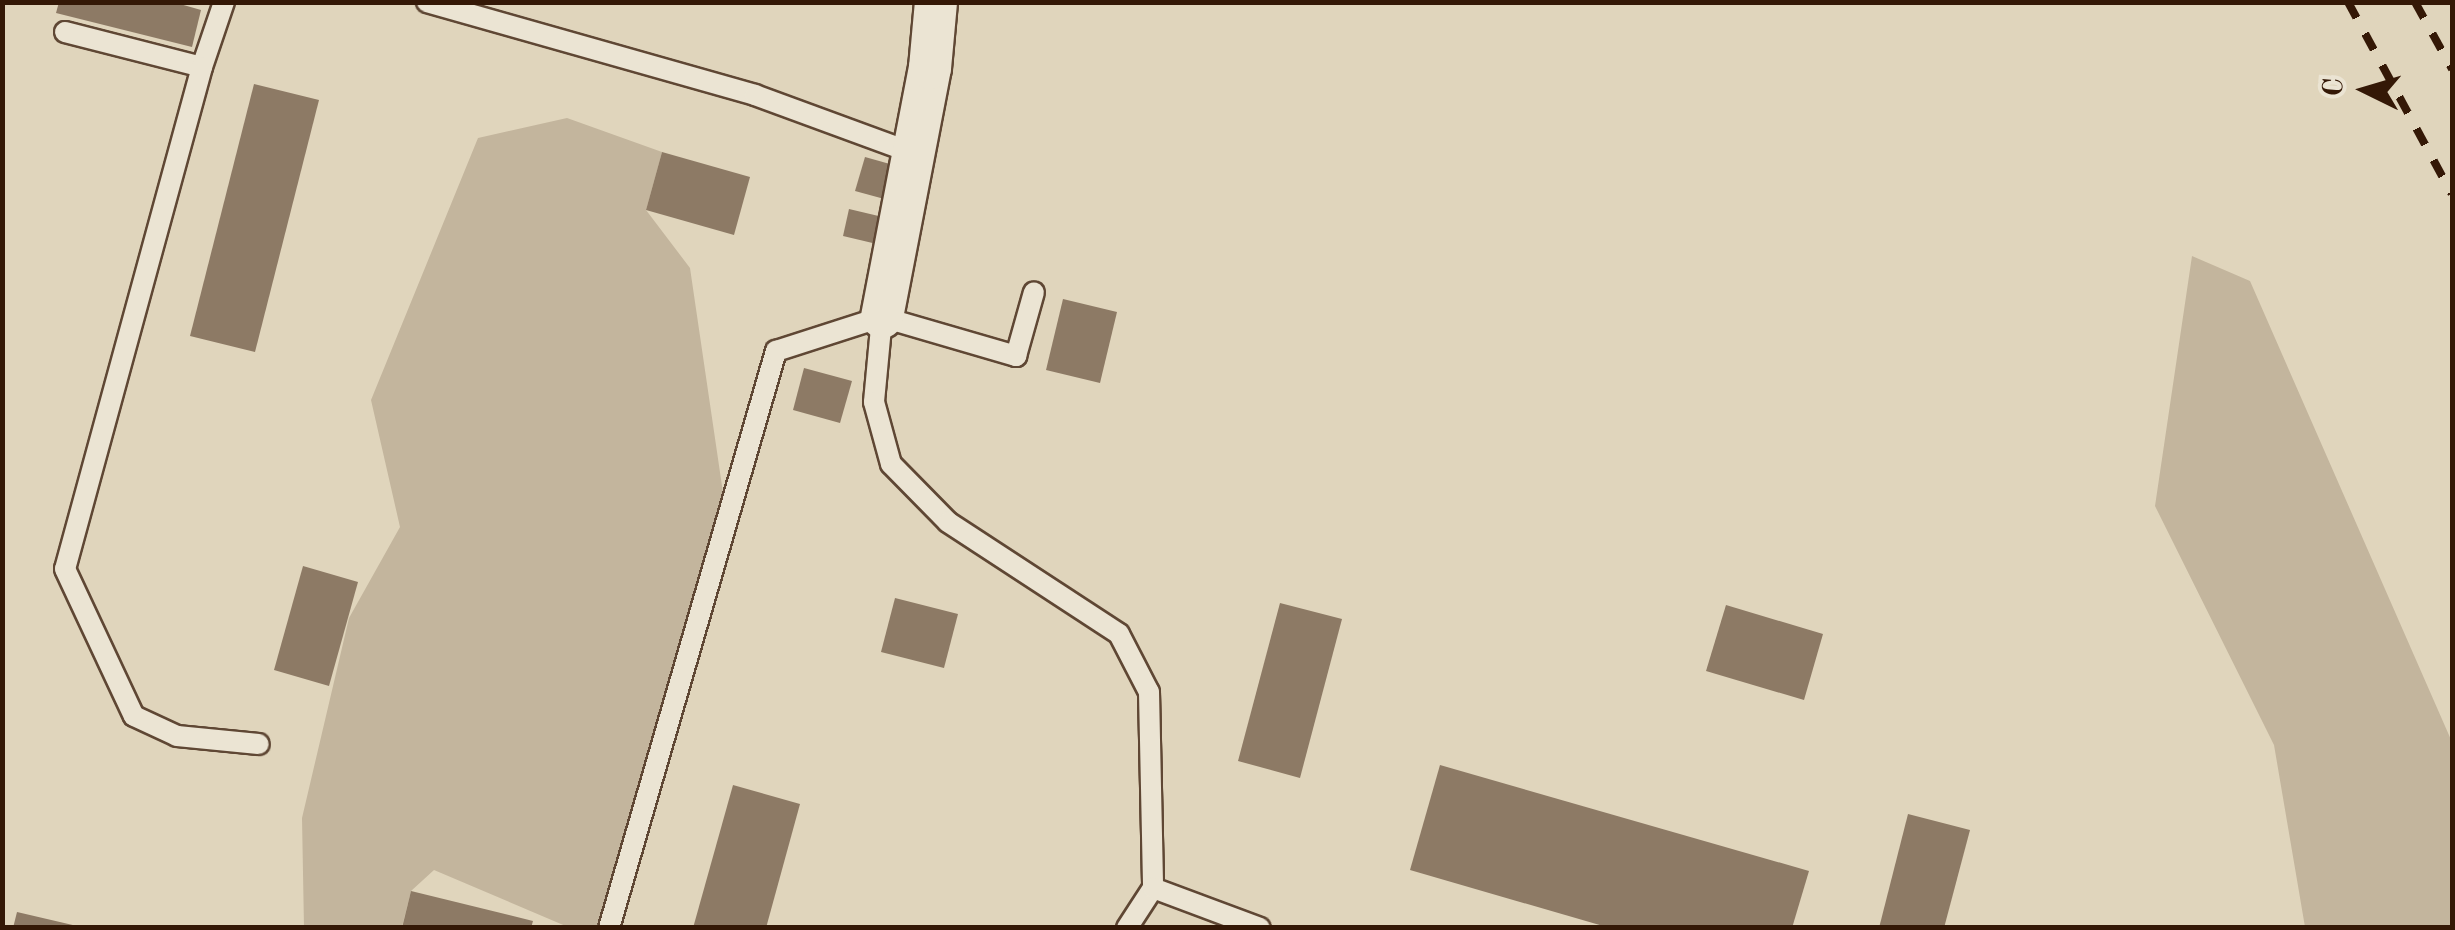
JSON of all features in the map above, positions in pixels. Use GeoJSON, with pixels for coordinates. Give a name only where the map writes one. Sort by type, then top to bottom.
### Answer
{"type":"FeatureCollection","features":[{"type":"Feature","properties":{"kind":"street"},"geometry":{"type":"LineString","coordinates":[[882,317],[914,153],[936,2]]}},
{"type":"Feature","properties":{"kind":"lane"},"geometry":{"type":"LineString","coordinates":[[224,2],[202,67],[65,569],[134,716],[177,736],[259,744]]}},
{"type":"Feature","properties":{"kind":"lane"},"geometry":{"type":"LineString","coordinates":[[426,2],[754,95],[914,153]]}},
{"type":"Feature","properties":{"kind":"lane"},"geometry":{"type":"LineString","coordinates":[[66,32],[202,67]]}},
{"type":"Feature","properties":{"kind":"lane"},"geometry":{"type":"LineString","coordinates":[[609,928],[776,351],[882,317],[1016,356],[1034,292]]}},
{"type":"Feature","properties":{"kind":"lane"},"geometry":{"type":"LineString","coordinates":[[882,317],[874,402],[891,464],[948,522],[1118,634],[1149,692],[1153,888],[1127,928]]}},
{"type":"Feature","properties":{"kind":"lane"},"geometry":{"type":"LineString","coordinates":[[1153,888],[1260,928]]}},
{"type":"Feature","properties":{"kind":"shaded area"},"geometry":{"type":"Polygon","coordinates":[[[567,118],[662,152],[646,210],[690,268],[727,520],[609,927],[568,927],[434,870],[411,891],[402,927],[304,928],[302,818],[349,618],[400,527],[371,400],[478,138],[567,118]]]}},
{"type":"Feature","properties":{"kind":"shaded area"},"geometry":{"type":"Polygon","coordinates":[[[2192,256],[2250,281],[2452,742],[2452,927],[2305,927],[2274,745],[2155,506],[2192,256]]]}},
{"type":"Feature","properties":{"kind":"building"},"geometry":{"type":"Polygon","coordinates":[[[59,2],[173,2],[201,10],[192,47],[56,13],[59,2]]]}},
{"type":"Feature","properties":{"kind":"building"},"geometry":{"type":"Polygon","coordinates":[[[254,84],[319,100],[255,352],[190,336],[254,84]]]}},
{"type":"Feature","properties":{"kind":"building"},"geometry":{"type":"Polygon","coordinates":[[[662,152],[750,177],[734,235],[646,210],[662,152]]]}},
{"type":"Feature","properties":{"kind":"building"},"geometry":{"type":"Polygon","coordinates":[[[865,157],[897,166],[888,200],[855,191],[865,157]]]}},
{"type":"Feature","properties":{"kind":"building"},"geometry":{"type":"Polygon","coordinates":[[[849,209],[887,218],[881,245],[843,236],[849,209]]]}},
{"type":"Feature","properties":{"kind":"building"},"geometry":{"type":"Polygon","coordinates":[[[1063,299],[1117,312],[1100,383],[1046,370],[1063,299]]]}},
{"type":"Feature","properties":{"kind":"building"},"geometry":{"type":"Polygon","coordinates":[[[804,368],[852,381],[840,423],[793,410],[804,368]]]}},
{"type":"Feature","properties":{"kind":"building"},"geometry":{"type":"Polygon","coordinates":[[[303,566],[358,582],[329,686],[274,670],[303,566]]]}},
{"type":"Feature","properties":{"kind":"building"},"geometry":{"type":"Polygon","coordinates":[[[895,598],[958,614],[944,668],[881,652],[895,598]]]}},
{"type":"Feature","properties":{"kind":"building"},"geometry":{"type":"Polygon","coordinates":[[[1280,603],[1342,619],[1300,778],[1238,761],[1280,603]]]}},
{"type":"Feature","properties":{"kind":"building"},"geometry":{"type":"Polygon","coordinates":[[[1726,605],[1823,634],[1804,700],[1706,671],[1726,605]]]}},
{"type":"Feature","properties":{"kind":"building"},"geometry":{"type":"Polygon","coordinates":[[[1440,765],[1809,871],[1792,928],[1610,928],[1410,870],[1440,765]]]}},
{"type":"Feature","properties":{"kind":"building"},"geometry":{"type":"Polygon","coordinates":[[[733,785],[800,804],[766,928],[693,928],[733,785]]]}},
{"type":"Feature","properties":{"kind":"building"},"geometry":{"type":"Polygon","coordinates":[[[1908,814],[1970,830],[1944,928],[1879,928],[1908,814]]]}},
{"type":"Feature","properties":{"kind":"building"},"geometry":{"type":"Polygon","coordinates":[[[411,891],[533,921],[531,928],[402,928],[411,891]]]}},
{"type":"Feature","properties":{"kind":"building"},"geometry":{"type":"Polygon","coordinates":[[[17,912],[77,926],[13,928],[17,912]]]}},
{"type":"Feature","properties":{"kind":"railway"},"geometry":{"type":"LineString","coordinates":[[2348,2],[2452,194]]}},
{"type":"Feature","properties":{"kind":"railway"},"geometry":{"type":"LineString","coordinates":[[2415,2],[2452,69]]}}]}
